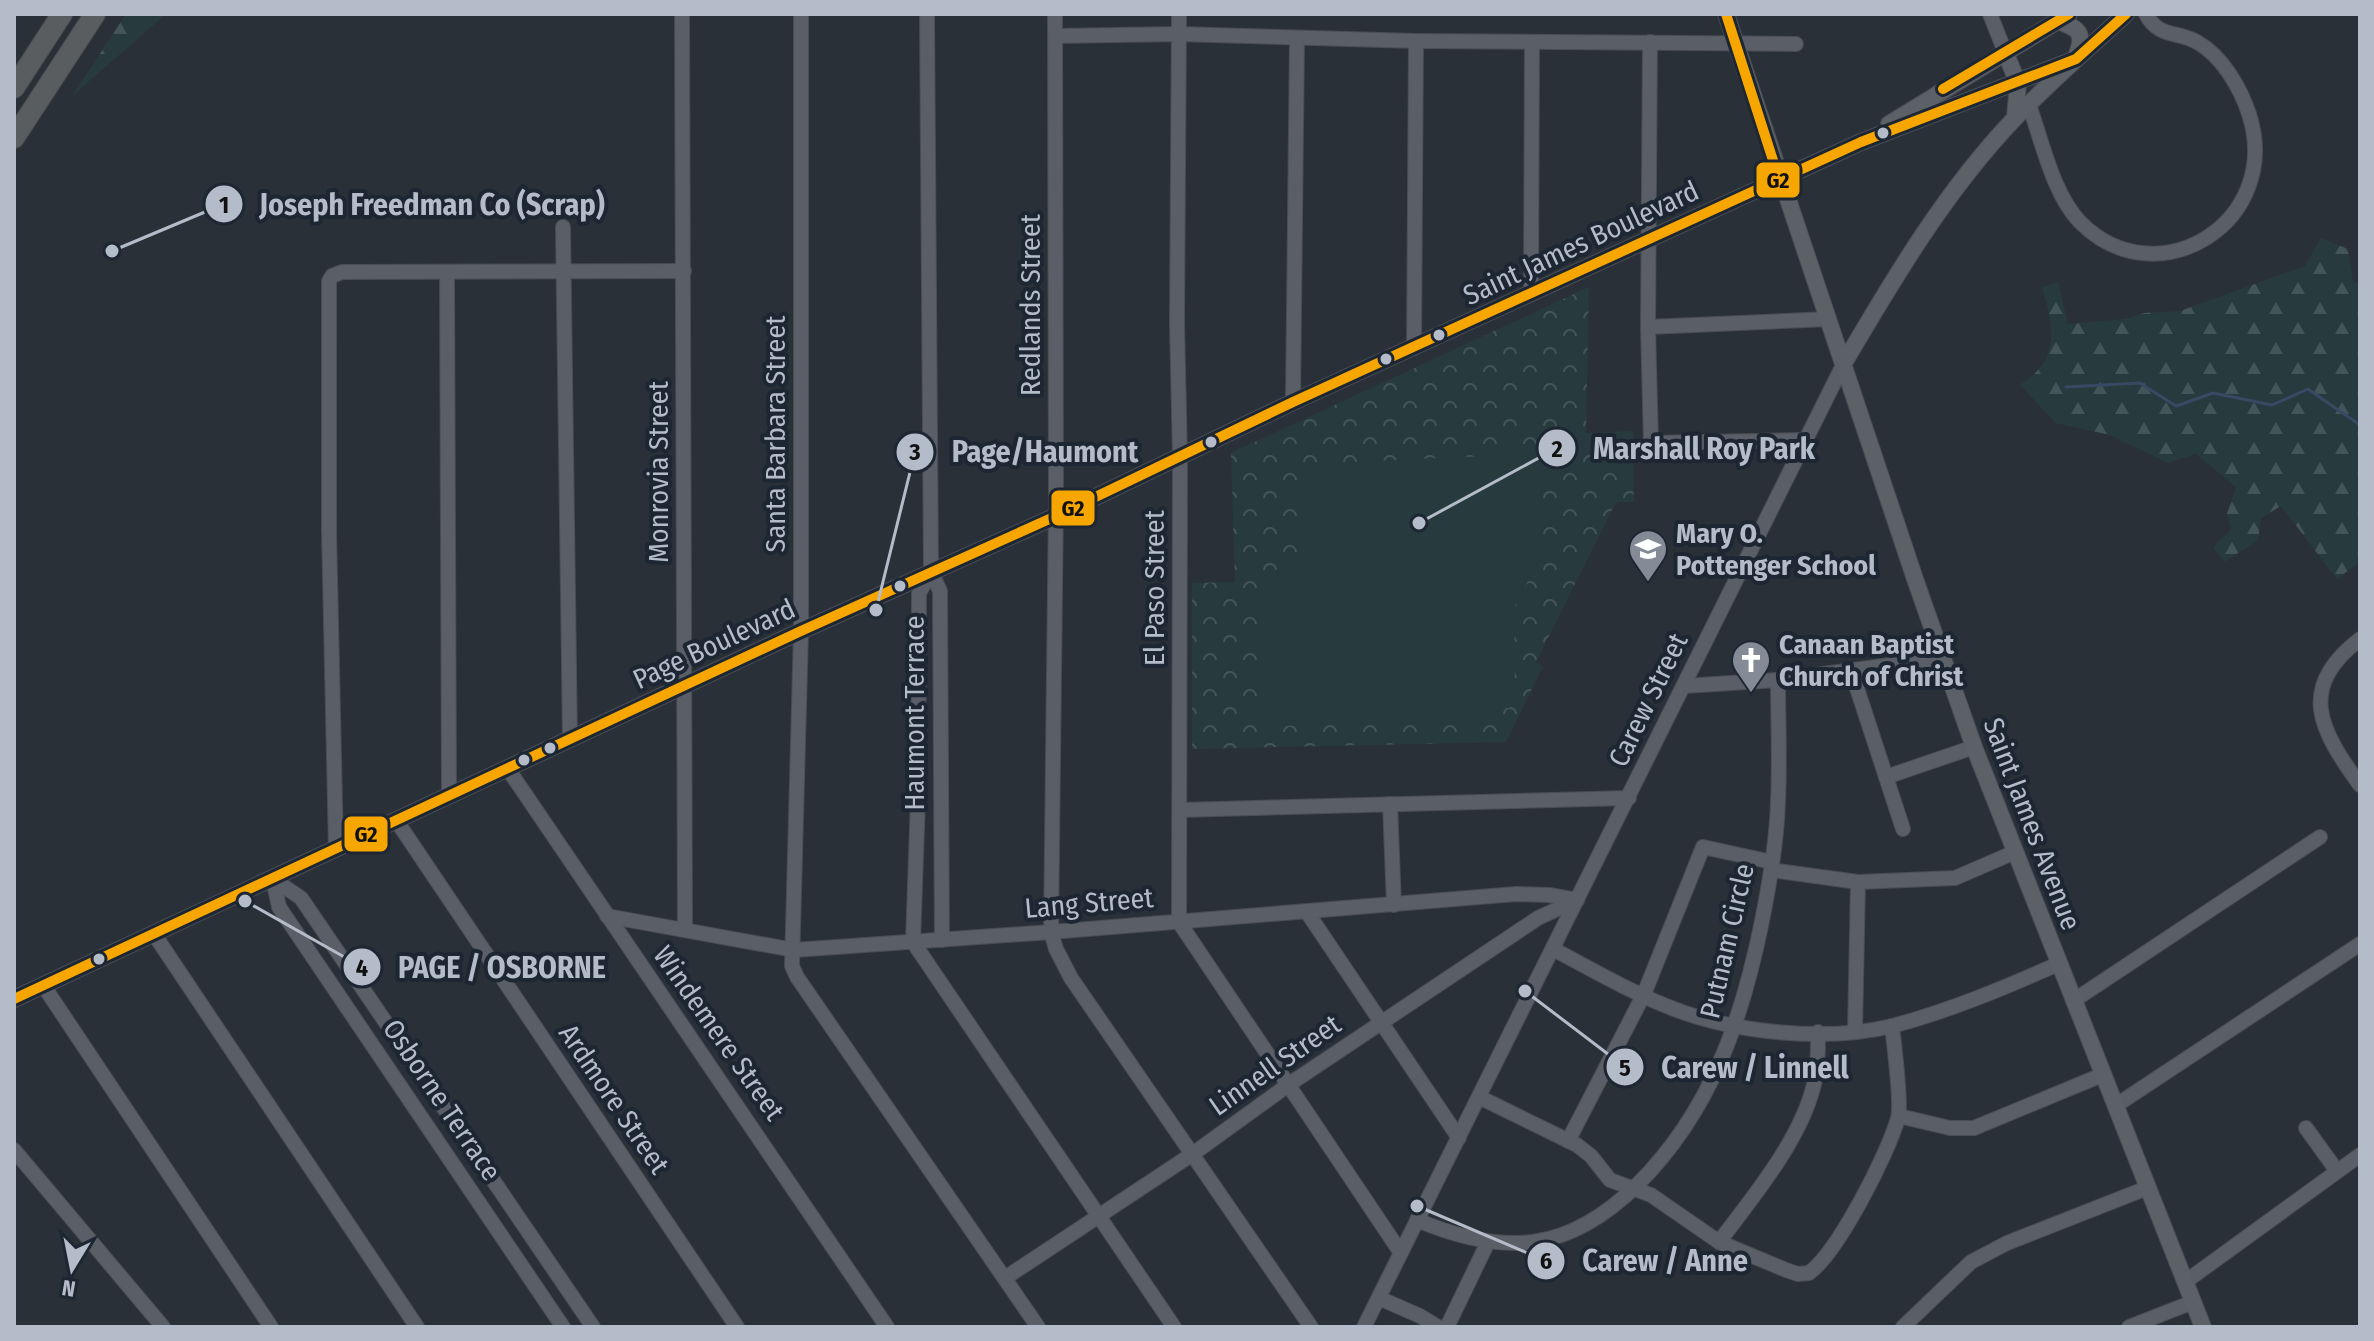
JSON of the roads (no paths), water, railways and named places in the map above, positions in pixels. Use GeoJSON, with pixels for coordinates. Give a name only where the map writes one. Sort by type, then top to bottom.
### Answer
{"type":"FeatureCollection","features":[{"type":"Feature","properties":{"kind":"highway"},"geometry":{"type":"LineString","coordinates":[[14,88],[62,14]]}},
{"type":"Feature","properties":{"kind":"highway"},"geometry":{"type":"LineString","coordinates":[[14,138],[95,14]]}},
{"type":"Feature","properties":{"kind":"main road","name":"Saint James Avenue"},"geometry":{"type":"LineString","coordinates":[[1726,14],[1779,179],[1974,747],[2203,1327]]}},
{"type":"Feature","properties":{"kind":"main road","name":"Carew Street"},"geometry":{"type":"LineString","coordinates":[[1844,363],[1935,217],[2015,118],[2126,14]]}},
{"type":"Feature","properties":{"kind":"main road"},"geometry":{"type":"LineString","coordinates":[[2015,118],[2018,83],[2005,52],[2063,17],[2081,35],[2076,59]]}},
{"type":"Feature","properties":{"kind":"main road","name":"Saint James Boulevard"},"geometry":{"type":"LineString","coordinates":[[1861,142],[2005,52]]}},
{"type":"Feature","properties":{"kind":"main road","name":"Saint James Boulevard"},"geometry":{"type":"LineString","coordinates":[[931,572],[1861,142],[2076,59]]}},
{"type":"Feature","properties":{"kind":"main road","name":"Page Boulevard"},"geometry":{"type":"LineString","coordinates":[[14,999],[931,572]]}},
{"type":"Feature","properties":{"kind":"street","name":"Monrovia Street"},"geometry":{"type":"LineString","coordinates":[[682,14],[685,930]]}},
{"type":"Feature","properties":{"kind":"street","name":"Santa Barbara Street"},"geometry":{"type":"LineString","coordinates":[[801,14],[801,631],[792,966],[1038,1327]]}},
{"type":"Feature","properties":{"kind":"street"},"geometry":{"type":"LineString","coordinates":[[927,14],[931,572]]}},
{"type":"Feature","properties":{"kind":"street","name":"Redlands Street"},"geometry":{"type":"LineString","coordinates":[[1051,932],[1056,516],[1055,14]]}},
{"type":"Feature","properties":{"kind":"street","name":"El Paso Street"},"geometry":{"type":"LineString","coordinates":[[1179,14],[1179,922]]}},
{"type":"Feature","properties":{"kind":"street"},"geometry":{"type":"LineString","coordinates":[[1990,14],[2005,52]]}},
{"type":"Feature","properties":{"kind":"street"},"geometry":{"type":"LineString","coordinates":[[2029,105],[2060,194],[2080,222],[2101,239],[2128,249],[2157,253],[2196,244],[2222,227],[2242,203],[2251,183],[2255,145],[2250,117],[2240,92],[2222,63],[2209,50],[2194,40],[2169,35],[2149,20],[2146,14]]}},
{"type":"Feature","properties":{"kind":"street"},"geometry":{"type":"LineString","coordinates":[[1055,36],[1179,34],[1416,41],[1796,44]]}},
{"type":"Feature","properties":{"kind":"street"},"geometry":{"type":"LineString","coordinates":[[1293,402],[1297,38]]}},
{"type":"Feature","properties":{"kind":"street"},"geometry":{"type":"LineString","coordinates":[[1414,348],[1416,41]]}},
{"type":"Feature","properties":{"kind":"street"},"geometry":{"type":"LineString","coordinates":[[1531,294],[1532,42]]}},
{"type":"Feature","properties":{"kind":"street"},"geometry":{"type":"LineString","coordinates":[[1650,42],[1648,327],[1651,443],[1804,440]]}},
{"type":"Feature","properties":{"kind":"street"},"geometry":{"type":"LineString","coordinates":[[563,227],[570,740]]}},
{"type":"Feature","properties":{"kind":"street"},"geometry":{"type":"LineString","coordinates":[[336,849],[329,531],[329,281],[332,276],[342,272],[684,271]]}},
{"type":"Feature","properties":{"kind":"street"},"geometry":{"type":"LineString","coordinates":[[447,274],[449,794]]}},
{"type":"Feature","properties":{"kind":"street"},"geometry":{"type":"LineString","coordinates":[[1648,327],[1829,319]]}},
{"type":"Feature","properties":{"kind":"street","name":"Carew Street"},"geometry":{"type":"LineString","coordinates":[[1364,1327],[1844,363]]}},
{"type":"Feature","properties":{"kind":"street","name":"Haumont Terrace"},"geometry":{"type":"LineString","coordinates":[[931,572],[940,591],[942,940]]}},
{"type":"Feature","properties":{"kind":"street","name":"Haumont Terrace"},"geometry":{"type":"LineString","coordinates":[[913,942],[919,593],[931,572]]}},
{"type":"Feature","properties":{"kind":"street"},"geometry":{"type":"LineString","coordinates":[[2359,782],[2324,729],[2319,702],[2327,671],[2338,656],[2360,639]]}},
{"type":"Feature","properties":{"kind":"street"},"geometry":{"type":"LineString","coordinates":[[1684,686],[1778,680],[1942,658]]}},
{"type":"Feature","properties":{"kind":"street"},"geometry":{"type":"LineString","coordinates":[[1851,670],[1903,829]]}},
{"type":"Feature","properties":{"kind":"street","name":"Putnam Circle"},"geometry":{"type":"LineString","coordinates":[[1417,1220],[1450,1234],[1488,1242],[1523,1243],[1565,1235],[1606,1214],[1668,1152],[1689,1122],[1713,1081],[1735,1026],[1753,963],[1772,866],[1778,802],[1778,680]]}},
{"type":"Feature","properties":{"kind":"street"},"geometry":{"type":"LineString","coordinates":[[1886,777],[1974,747]]}},
{"type":"Feature","properties":{"kind":"street","name":"Windemere Street"},"geometry":{"type":"LineString","coordinates":[[508,769],[769,1150],[884,1326]]}},
{"type":"Feature","properties":{"kind":"street"},"geometry":{"type":"LineString","coordinates":[[918,775],[940,774]]}},
{"type":"Feature","properties":{"kind":"street"},"geometry":{"type":"LineString","coordinates":[[1180,810],[1629,798]]}},
{"type":"Feature","properties":{"kind":"street"},"geometry":{"type":"LineString","coordinates":[[1390,804],[1394,905]]}},
{"type":"Feature","properties":{"kind":"street","name":"Ardmore Street"},"geometry":{"type":"LineString","coordinates":[[396,820],[737,1327]]}},
{"type":"Feature","properties":{"kind":"street"},"geometry":{"type":"LineString","coordinates":[[2073,1001],[2320,837]]}},
{"type":"Feature","properties":{"kind":"street"},"geometry":{"type":"LineString","coordinates":[[1568,1141],[1644,994],[1703,847],[1772,866],[1858,882],[1957,878],[2015,852]]}},
{"type":"Feature","properties":{"kind":"street","name":"Osborne Terrace"},"geometry":{"type":"LineString","coordinates":[[273,879],[301,898],[593,1327]]}},
{"type":"Feature","properties":{"kind":"street","name":"Osborne Terrace"},"geometry":{"type":"LineString","coordinates":[[273,879],[279,907],[563,1327]]}},
{"type":"Feature","properties":{"kind":"street"},"geometry":{"type":"LineString","coordinates":[[1855,1031],[1858,882]]}},
{"type":"Feature","properties":{"kind":"street","name":"Lang Street"},"geometry":{"type":"LineString","coordinates":[[607,916],[794,950],[1516,894],[1577,900]]}},
{"type":"Feature","properties":{"kind":"street","name":"Linnell Street"},"geometry":{"type":"LineString","coordinates":[[1005,1278],[1538,918],[1577,900]]}},
{"type":"Feature","properties":{"kind":"street"},"geometry":{"type":"LineString","coordinates":[[1307,912],[1459,1138]]}},
{"type":"Feature","properties":{"kind":"street"},"geometry":{"type":"LineString","coordinates":[[1179,922],[1401,1253]]}},
{"type":"Feature","properties":{"kind":"street"},"geometry":{"type":"LineString","coordinates":[[1051,932],[1071,978],[1311,1327]]}},
{"type":"Feature","properties":{"kind":"street"},"geometry":{"type":"LineString","coordinates":[[154,934],[417,1327]]}},
{"type":"Feature","properties":{"kind":"street"},"geometry":{"type":"LineString","coordinates":[[913,942],[1174,1327]]}},
{"type":"Feature","properties":{"kind":"street"},"geometry":{"type":"LineString","coordinates":[[2115,1106],[2360,944]]}},
{"type":"Feature","properties":{"kind":"street"},"geometry":{"type":"LineString","coordinates":[[1553,949],[1675,1009],[1735,1026],[1787,1033],[1855,1031],[1892,1026],[1998,990],[2058,964]]}},
{"type":"Feature","properties":{"kind":"street"},"geometry":{"type":"LineString","coordinates":[[319,967],[338,955]]}},
{"type":"Feature","properties":{"kind":"street"},"geometry":{"type":"LineString","coordinates":[[43,985],[271,1327]]}},
{"type":"Feature","properties":{"kind":"street"},"geometry":{"type":"LineString","coordinates":[[1479,1097],[1585,1150],[1610,1180],[1651,1195],[1719,1242],[1786,1270],[1798,1274],[1809,1273],[1843,1230],[1866,1189],[1899,1116],[1892,1026]]}},
{"type":"Feature","properties":{"kind":"street"},"geometry":{"type":"LineString","coordinates":[[1719,1242],[1765,1177],[1803,1114],[1816,1075],[1818,1032]]}},
{"type":"Feature","properties":{"kind":"street"},"geometry":{"type":"LineString","coordinates":[[388,1068],[408,1057]]}},
{"type":"Feature","properties":{"kind":"street"},"geometry":{"type":"LineString","coordinates":[[1899,1116],[1950,1128],[1974,1128],[2102,1075]]}},
{"type":"Feature","properties":{"kind":"street"},"geometry":{"type":"LineString","coordinates":[[406,1093],[425,1082]]}},
{"type":"Feature","properties":{"kind":"street"},"geometry":{"type":"LineString","coordinates":[[2306,1128],[2337,1171]]}},
{"type":"Feature","properties":{"kind":"street"},"geometry":{"type":"LineString","coordinates":[[14,1150],[163,1327]]}},
{"type":"Feature","properties":{"kind":"street"},"geometry":{"type":"LineString","coordinates":[[2185,1282],[2360,1155]]}},
{"type":"Feature","properties":{"kind":"street"},"geometry":{"type":"LineString","coordinates":[[463,1177],[482,1165]]}},
{"type":"Feature","properties":{"kind":"street"},"geometry":{"type":"LineString","coordinates":[[1903,1327],[1971,1262],[2007,1243],[2147,1188]]}},
{"type":"Feature","properties":{"kind":"street"},"geometry":{"type":"LineString","coordinates":[[481,1203],[501,1191]]}},
{"type":"Feature","properties":{"kind":"street"},"geometry":{"type":"LineString","coordinates":[[1447,1327],[1488,1242]]}},
{"type":"Feature","properties":{"kind":"street"},"geometry":{"type":"LineString","coordinates":[[535,1285],[555,1271]]}},
{"type":"Feature","properties":{"kind":"street"},"geometry":{"type":"LineString","coordinates":[[552,1310],[573,1297]]}},
{"type":"Feature","properties":{"kind":"street"},"geometry":{"type":"LineString","coordinates":[[1379,1298],[1438,1327]]}},
{"type":"Feature","properties":{"kind":"street"},"geometry":{"type":"LineString","coordinates":[[2129,1327],[2193,1302]]}},
{"type":"Feature","properties":{"kind":"waterway"},"geometry":{"type":"LineString","coordinates":[[2066,387],[2140,383],[2176,406],[2213,393],[2272,405],[2308,389],[2360,425]]}},
{"type":"Feature","properties":{"kind":"place","name":"Joseph Freedman Co (Scrap)"},"geometry":{"type":"Point","coordinates":[112,251]}},
{"type":"Feature","properties":{"kind":"place","name":"Marshall Roy Park"},"geometry":{"type":"Point","coordinates":[1419,523]}},
{"type":"Feature","properties":{"kind":"place","name":"Mary O. Pottenger School"},"geometry":{"type":"Point","coordinates":[1648,583]}},
{"type":"Feature","properties":{"kind":"place","name":"Page/Haumont"},"geometry":{"type":"Point","coordinates":[876,610]}},
{"type":"Feature","properties":{"kind":"place","name":"Canaan Baptist Church of Christ"},"geometry":{"type":"Point","coordinates":[1751,694]}},
{"type":"Feature","properties":{"kind":"place","name":"PAGE / OSBORNE"},"geometry":{"type":"Point","coordinates":[245,901]}},
{"type":"Feature","properties":{"kind":"place","name":"Carew / Linnell"},"geometry":{"type":"Point","coordinates":[1525,991]}},
{"type":"Feature","properties":{"kind":"place","name":"Carew / Anne"},"geometry":{"type":"Point","coordinates":[1417,1206]}}]}
